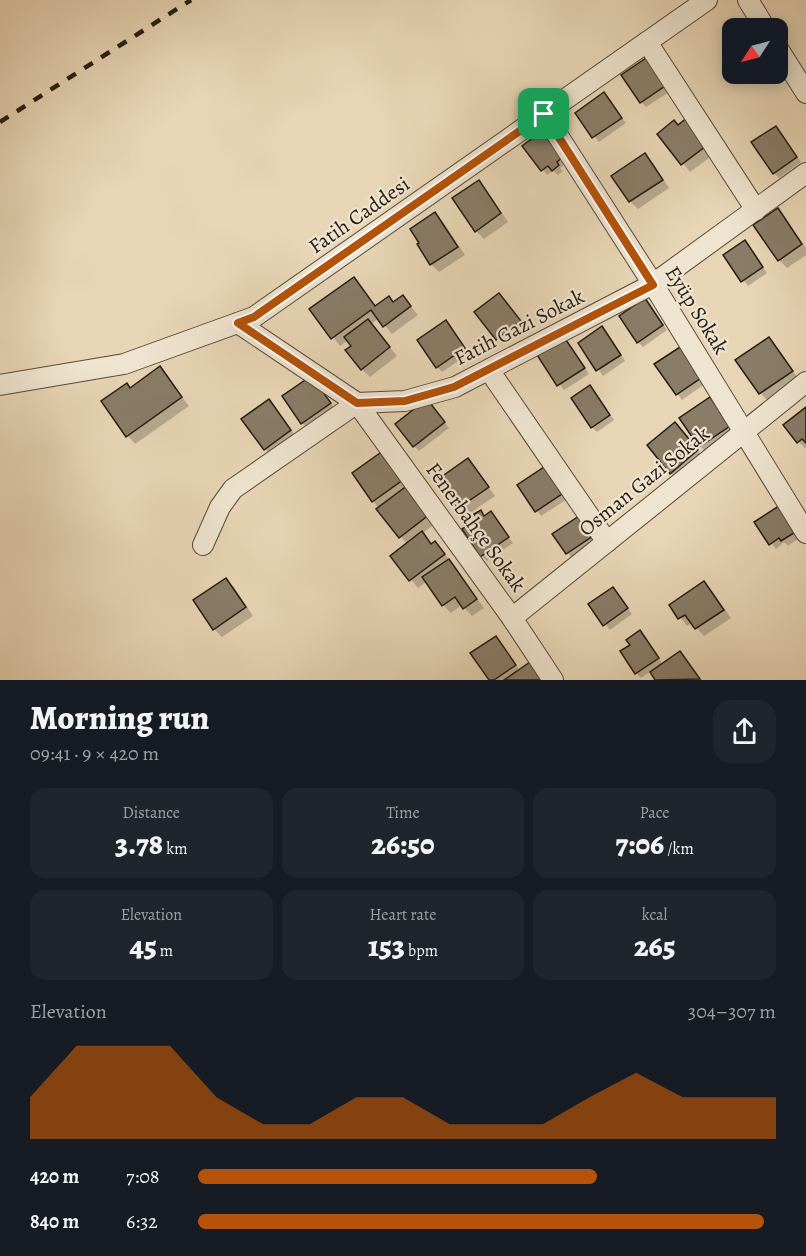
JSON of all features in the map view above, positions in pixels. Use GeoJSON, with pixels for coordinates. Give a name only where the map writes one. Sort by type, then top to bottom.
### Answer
{"type":"FeatureCollection","features":[{"type":"Feature","properties":{"kind":"street","name":"Fatih Caddesi"},"geometry":{"type":"LineString","coordinates":[[0,385],[124,364],[254,317],[707,0]]}},
{"type":"Feature","properties":{"kind":"street"},"geometry":{"type":"LineString","coordinates":[[748,0],[759,18]]}},
{"type":"Feature","properties":{"kind":"street"},"geometry":{"type":"LineString","coordinates":[[647,42],[756,210]]}},
{"type":"Feature","properties":{"kind":"street"},"geometry":{"type":"LineString","coordinates":[[788,64],[806,93]]}},
{"type":"Feature","properties":{"kind":"street","name":"Eyüp Sokak"},"geometry":{"type":"LineString","coordinates":[[544,114],[806,533]]}},
{"type":"Feature","properties":{"kind":"street","name":"Fatih Gazi Sokak"},"geometry":{"type":"LineString","coordinates":[[357,403],[405,401],[454,387],[489,370],[653,285],[806,173]]}},
{"type":"Feature","properties":{"kind":"street"},"geometry":{"type":"LineString","coordinates":[[203,546],[220,507],[233,489],[357,403],[238,323]]}},
{"type":"Feature","properties":{"kind":"street"},"geometry":{"type":"LineString","coordinates":[[489,370],[607,542]]}},
{"type":"Feature","properties":{"kind":"street","name":"Osman Gazi Sokak"},"geometry":{"type":"LineString","coordinates":[[512,618],[806,382]]}},
{"type":"Feature","properties":{"kind":"street","name":"Fenerbahçe Sokak"},"geometry":{"type":"LineString","coordinates":[[357,403],[512,618],[553,680]]}},
{"type":"Feature","properties":{"kind":"building"},"geometry":{"type":"Polygon","coordinates":[[[649,56],[668,84],[640,103],[621,75],[649,56]]]}},
{"type":"Feature","properties":{"kind":"building"},"geometry":{"type":"Polygon","coordinates":[[[604,92],[622,118],[592,138],[575,113],[604,92]]]}},
{"type":"Feature","properties":{"kind":"building"},"geometry":{"type":"Polygon","coordinates":[[[689,116],[710,143],[681,165],[657,134],[674,120],[678,125],[689,116]]]}},
{"type":"Feature","properties":{"kind":"building"},"geometry":{"type":"Polygon","coordinates":[[[776,126],[797,157],[773,174],[751,142],[776,126]]]}},
{"type":"Feature","properties":{"kind":"building"},"geometry":{"type":"Polygon","coordinates":[[[548,127],[568,153],[557,162],[559,165],[552,171],[548,166],[541,171],[522,146],[548,127]]]}},
{"type":"Feature","properties":{"kind":"building"},"geometry":{"type":"Polygon","coordinates":[[[645,153],[663,180],[629,202],[611,176],[645,153]]]}},
{"type":"Feature","properties":{"kind":"building"},"geometry":{"type":"Polygon","coordinates":[[[479,180],[501,213],[475,232],[452,198],[479,180]]]}},
{"type":"Feature","properties":{"kind":"building"},"geometry":{"type":"Polygon","coordinates":[[[778,208],[802,244],[778,261],[753,225],[778,208]]]}},
{"type":"Feature","properties":{"kind":"building"},"geometry":{"type":"Polygon","coordinates":[[[435,212],[458,247],[430,265],[410,229],[435,212]]]}},
{"type":"Feature","properties":{"kind":"building"},"geometry":{"type":"Polygon","coordinates":[[[745,240],[763,267],[741,282],[723,255],[745,240]]]}},
{"type":"Feature","properties":{"kind":"building"},"geometry":{"type":"Polygon","coordinates":[[[354,277],[375,306],[389,296],[393,302],[403,295],[411,306],[383,327],[371,310],[331,339],[309,309],[354,277]]]}},
{"type":"Feature","properties":{"kind":"building"},"geometry":{"type":"Polygon","coordinates":[[[499,293],[521,321],[496,340],[474,312],[499,293]]]}},
{"type":"Feature","properties":{"kind":"building"},"geometry":{"type":"Polygon","coordinates":[[[645,298],[663,325],[637,343],[619,316],[645,298]]]}},
{"type":"Feature","properties":{"kind":"building"},"geometry":{"type":"Polygon","coordinates":[[[368,319],[390,347],[361,370],[345,350],[351,346],[344,337],[368,319]]]}},
{"type":"Feature","properties":{"kind":"building"},"geometry":{"type":"Polygon","coordinates":[[[446,320],[465,348],[436,368],[417,340],[446,320]]]}},
{"type":"Feature","properties":{"kind":"building"},"geometry":{"type":"Polygon","coordinates":[[[602,326],[621,355],[596,371],[578,343],[602,326]]]}},
{"type":"Feature","properties":{"kind":"building"},"geometry":{"type":"Polygon","coordinates":[[[564,337],[585,368],[557,386],[537,355],[564,337]]]}},
{"type":"Feature","properties":{"kind":"building"},"geometry":{"type":"Polygon","coordinates":[[[769,337],[793,371],[759,394],[735,360],[769,337]]]}},
{"type":"Feature","properties":{"kind":"building"},"geometry":{"type":"Polygon","coordinates":[[[680,347],[701,378],[676,395],[654,364],[680,347]]]}},
{"type":"Feature","properties":{"kind":"building"},"geometry":{"type":"Polygon","coordinates":[[[160,366],[182,397],[126,437],[101,401],[127,383],[130,388],[160,366]]]}},
{"type":"Feature","properties":{"kind":"building"},"geometry":{"type":"Polygon","coordinates":[[[311,376],[331,403],[301,424],[282,396],[311,376]]]}},
{"type":"Feature","properties":{"kind":"building"},"geometry":{"type":"Polygon","coordinates":[[[590,385],[610,415],[591,428],[571,398],[590,385]]]}},
{"type":"Feature","properties":{"kind":"building"},"geometry":{"type":"Polygon","coordinates":[[[710,397],[730,426],[699,447],[679,418],[710,397]]]}},
{"type":"Feature","properties":{"kind":"building"},"geometry":{"type":"Polygon","coordinates":[[[269,399],[291,430],[264,450],[241,419],[269,399]]]}},
{"type":"Feature","properties":{"kind":"building"},"geometry":{"type":"Polygon","coordinates":[[[427,399],[445,422],[413,447],[395,424],[427,399]]]}},
{"type":"Feature","properties":{"kind":"building"},"geometry":{"type":"Polygon","coordinates":[[[806,407],[806,443],[802,439],[797,443],[783,425],[806,407]]]}},
{"type":"Feature","properties":{"kind":"building"},"geometry":{"type":"Polygon","coordinates":[[[675,422],[698,450],[670,474],[647,445],[675,422]]]}},
{"type":"Feature","properties":{"kind":"building"},"geometry":{"type":"Polygon","coordinates":[[[387,448],[407,477],[372,502],[352,473],[387,448]]]}},
{"type":"Feature","properties":{"kind":"building"},"geometry":{"type":"Polygon","coordinates":[[[468,458],[489,487],[457,509],[437,480],[468,458]]]}},
{"type":"Feature","properties":{"kind":"building"},"geometry":{"type":"Polygon","coordinates":[[[547,465],[565,492],[535,512],[517,485],[547,465]]]}},
{"type":"Feature","properties":{"kind":"building"},"geometry":{"type":"Polygon","coordinates":[[[408,485],[430,514],[399,538],[376,509],[408,485]]]}},
{"type":"Feature","properties":{"kind":"building"},"geometry":{"type":"Polygon","coordinates":[[[785,502],[802,528],[781,541],[779,538],[769,545],[754,522],[785,502]]]}},
{"type":"Feature","properties":{"kind":"building"},"geometry":{"type":"Polygon","coordinates":[[[481,510],[484,516],[491,511],[509,537],[480,557],[462,529],[478,519],[474,514],[481,510]]]}},
{"type":"Feature","properties":{"kind":"building"},"geometry":{"type":"Polygon","coordinates":[[[579,516],[593,536],[566,554],[552,534],[579,516]]]}},
{"type":"Feature","properties":{"kind":"building"},"geometry":{"type":"Polygon","coordinates":[[[422,531],[431,544],[435,541],[445,554],[409,581],[390,556],[422,531]]]}},
{"type":"Feature","properties":{"kind":"building"},"geometry":{"type":"Polygon","coordinates":[[[449,559],[477,599],[463,609],[455,597],[442,606],[422,577],[449,559]]]}},
{"type":"Feature","properties":{"kind":"building"},"geometry":{"type":"Polygon","coordinates":[[[226,578],[246,607],[213,630],[193,600],[226,578]]]}},
{"type":"Feature","properties":{"kind":"building"},"geometry":{"type":"Polygon","coordinates":[[[704,581],[724,610],[695,629],[685,615],[678,619],[669,605],[704,581]]]}},
{"type":"Feature","properties":{"kind":"building"},"geometry":{"type":"Polygon","coordinates":[[[613,587],[628,608],[603,626],[588,604],[613,587]]]}},
{"type":"Feature","properties":{"kind":"building"},"geometry":{"type":"Polygon","coordinates":[[[640,630],[659,658],[635,674],[620,651],[630,645],[626,640],[640,630]]]}},
{"type":"Feature","properties":{"kind":"building"},"geometry":{"type":"Polygon","coordinates":[[[496,636],[516,665],[494,680],[489,680],[470,653],[496,636]]]}},
{"type":"Feature","properties":{"kind":"building"},"geometry":{"type":"Polygon","coordinates":[[[680,651],[700,679],[655,680],[650,672],[680,651]]]}},
{"type":"Feature","properties":{"kind":"building"},"geometry":{"type":"Polygon","coordinates":[[[530,662],[542,680],[504,680],[530,662]]]}},
{"type":"Feature","properties":{"kind":"railway"},"geometry":{"type":"LineString","coordinates":[[0,122],[191,0]]}},
{"type":"Feature","properties":{"kind":"route"},"geometry":{"type":"LineString","coordinates":[[544,114],[653,285],[454,387],[405,401],[357,403],[238,323],[254,317],[544,114]]}}]}
